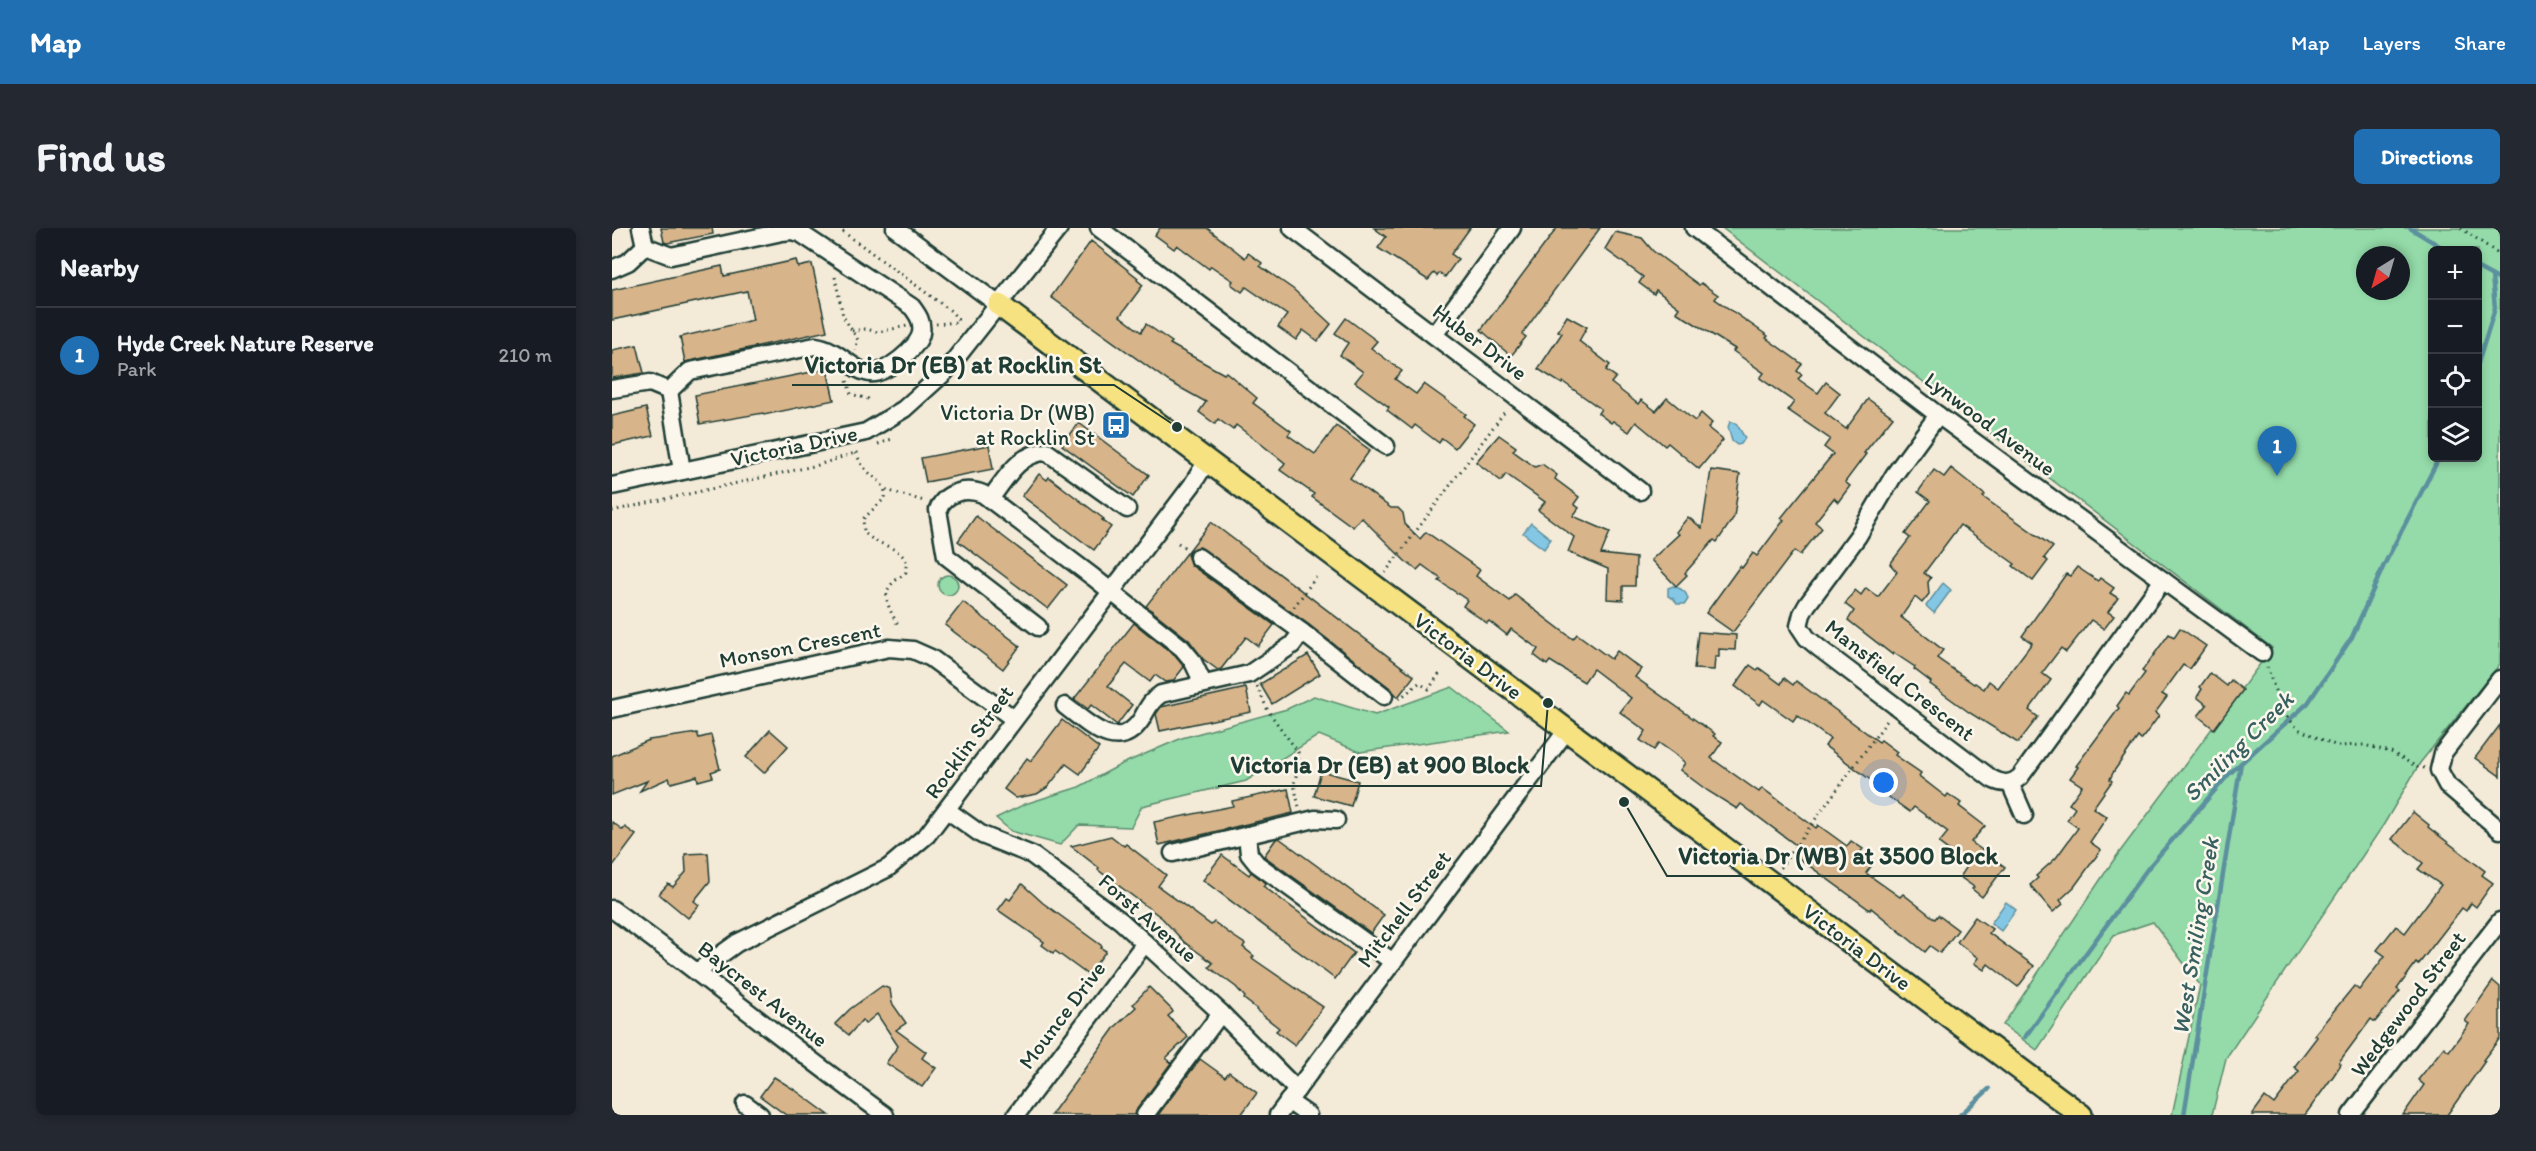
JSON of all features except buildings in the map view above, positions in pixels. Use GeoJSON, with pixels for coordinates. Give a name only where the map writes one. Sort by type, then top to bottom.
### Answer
{"type":"FeatureCollection","features":[{"type":"Feature","properties":{"kind":"main road","name":"Victoria Drive"},"geometry":{"type":"LineString","coordinates":[[999,305],[2081,1115]]}},
{"type":"Feature","properties":{"kind":"street"},"geometry":{"type":"LineString","coordinates":[[641,228],[645,246]]}},
{"type":"Feature","properties":{"kind":"street","name":"Victoria Drive"},"geometry":{"type":"LineString","coordinates":[[612,486],[866,432],[904,409],[945,372],[999,305],[895,228]]}},
{"type":"Feature","properties":{"kind":"street"},"geometry":{"type":"LineString","coordinates":[[999,305],[1059,228]]}},
{"type":"Feature","properties":{"kind":"street"},"geometry":{"type":"LineString","coordinates":[[1099,228],[1386,446]]}},
{"type":"Feature","properties":{"kind":"street","name":"Huber Drive"},"geometry":{"type":"LineString","coordinates":[[1292,228],[1640,491]]}},
{"type":"Feature","properties":{"kind":"street"},"geometry":{"type":"LineString","coordinates":[[1434,335],[1512,228]]}},
{"type":"Feature","properties":{"kind":"street","name":"Lynwood Avenue"},"geometry":{"type":"LineString","coordinates":[[1694,228],[1938,414],[2262,653]]}},
{"type":"Feature","properties":{"kind":"street"},"geometry":{"type":"LineString","coordinates":[[645,246],[671,256],[791,231],[801,233],[912,307],[921,323],[920,339],[915,345],[886,370],[878,373],[861,370],[835,351],[815,346],[690,371],[669,391]]}},
{"type":"Feature","properties":{"kind":"street"},"geometry":{"type":"LineString","coordinates":[[612,269],[628,262],[645,246]]}},
{"type":"Feature","properties":{"kind":"street"},"geometry":{"type":"LineString","coordinates":[[612,389],[650,383],[669,391]]}},
{"type":"Feature","properties":{"kind":"street"},"geometry":{"type":"LineString","coordinates":[[669,391],[682,471]]}},
{"type":"Feature","properties":{"kind":"street","name":"Mansfield Crescent"},"geometry":{"type":"LineString","coordinates":[[1938,414],[1894,475],[1858,536],[1807,605],[1800,620],[1800,626],[1807,638],[1992,779],[2010,783]]}},
{"type":"Feature","properties":{"kind":"street"},"geometry":{"type":"LineString","coordinates":[[990,499],[1019,462],[1034,453],[1047,452],[1126,509]]}},
{"type":"Feature","properties":{"kind":"street","name":"Rocklin Street"},"geometry":{"type":"LineString","coordinates":[[698,971],[737,943],[888,868],[927,836],[1192,485],[1207,461]]}},
{"type":"Feature","properties":{"kind":"street"},"geometry":{"type":"LineString","coordinates":[[1038,627],[946,556],[938,510],[940,505],[953,495],[967,490],[983,494],[990,499],[1093,577],[1187,653],[1203,683]]}},
{"type":"Feature","properties":{"kind":"street"},"geometry":{"type":"LineString","coordinates":[[1198,557],[1302,632],[1384,696]]}},
{"type":"Feature","properties":{"kind":"street"},"geometry":{"type":"LineString","coordinates":[[2024,815],[2010,783],[2020,777],[2163,580]]}},
{"type":"Feature","properties":{"kind":"street"},"geometry":{"type":"LineString","coordinates":[[1065,705],[1100,732],[1120,736],[1137,726],[1151,702],[1161,694],[1249,674],[1292,645],[1302,632]]}},
{"type":"Feature","properties":{"kind":"street","name":"Monson Crescent"},"geometry":{"type":"LineString","coordinates":[[612,709],[889,648],[913,650],[931,658],[1014,719]]}},
{"type":"Feature","properties":{"kind":"street"},"geometry":{"type":"LineString","coordinates":[[2500,679],[2443,753],[2439,770],[2447,785],[2500,830]]}},
{"type":"Feature","properties":{"kind":"street","name":"Mitchell Street"},"geometry":{"type":"LineString","coordinates":[[1278,1115],[1567,730]]}},
{"type":"Feature","properties":{"kind":"street","name":"Forst Avenue"},"geometry":{"type":"LineString","coordinates":[[947,810],[982,835],[1032,855],[1122,921],[1221,1013],[1308,1115]]}},
{"type":"Feature","properties":{"kind":"street"},"geometry":{"type":"LineString","coordinates":[[1173,853],[1315,819],[1336,820]]}},
{"type":"Feature","properties":{"kind":"street"},"geometry":{"type":"LineString","coordinates":[[1247,835],[1249,854],[1257,864],[1393,962]]}},
{"type":"Feature","properties":{"kind":"street","name":"Baycrest Avenue"},"geometry":{"type":"LineString","coordinates":[[612,909],[698,971],[740,1008],[878,1113]]}},
{"type":"Feature","properties":{"kind":"street","name":"Wedgewood Street"},"geometry":{"type":"LineString","coordinates":[[2351,1115],[2500,921]]}},
{"type":"Feature","properties":{"kind":"street","name":"Mounce Drive"},"geometry":{"type":"LineString","coordinates":[[1016,1115],[1145,943]]}},
{"type":"Feature","properties":{"kind":"street"},"geometry":{"type":"LineString","coordinates":[[1145,1115],[1221,1013]]}},
{"type":"Feature","properties":{"kind":"street"},"geometry":{"type":"LineString","coordinates":[[745,1104],[760,1115]]}},
{"type":"Feature","properties":{"kind":"path"},"geometry":{"type":"LineString","coordinates":[[838,228],[951,311],[960,322],[928,325]]}},
{"type":"Feature","properties":{"kind":"path"},"geometry":{"type":"LineString","coordinates":[[2461,228],[2500,255]]}},
{"type":"Feature","properties":{"kind":"path"},"geometry":{"type":"LineString","coordinates":[[821,247],[828,272],[844,283]]}},
{"type":"Feature","properties":{"kind":"path"},"geometry":{"type":"LineString","coordinates":[[835,277],[843,316],[858,340],[853,354],[850,352]]}},
{"type":"Feature","properties":{"kind":"path"},"geometry":{"type":"LineString","coordinates":[[852,331],[867,329],[878,332],[907,326]]}},
{"type":"Feature","properties":{"kind":"path"},"geometry":{"type":"LineString","coordinates":[[847,379],[850,394],[869,401]]}},
{"type":"Feature","properties":{"kind":"path"},"geometry":{"type":"LineString","coordinates":[[1375,587],[1516,398]]}},
{"type":"Feature","properties":{"kind":"path"},"geometry":{"type":"LineString","coordinates":[[874,446],[892,439]]}},
{"type":"Feature","properties":{"kind":"path"},"geometry":{"type":"LineString","coordinates":[[612,511],[819,465],[865,449]]}},
{"type":"Feature","properties":{"kind":"path"},"geometry":{"type":"LineString","coordinates":[[855,453],[863,467],[886,490],[885,498],[866,514],[862,525],[868,537],[900,554],[906,561],[906,572],[891,584],[886,595],[887,603],[899,627]]}},
{"type":"Feature","properties":{"kind":"path"},"geometry":{"type":"LineString","coordinates":[[886,490],[940,505]]}},
{"type":"Feature","properties":{"kind":"path"},"geometry":{"type":"LineString","coordinates":[[1293,608],[1316,577]]}},
{"type":"Feature","properties":{"kind":"path"},"geometry":{"type":"LineString","coordinates":[[2262,653],[2282,711],[2298,729],[2337,746],[2364,745],[2391,752],[2417,768],[2439,770]]}},
{"type":"Feature","properties":{"kind":"path"},"geometry":{"type":"LineString","coordinates":[[1403,697],[1413,685],[1416,687],[1419,682],[1429,689],[1441,671]]}},
{"type":"Feature","properties":{"kind":"path"},"geometry":{"type":"LineString","coordinates":[[1249,674],[1268,711],[1298,752],[1299,765],[1294,784],[1302,822]]}},
{"type":"Feature","properties":{"kind":"path"},"geometry":{"type":"LineString","coordinates":[[1781,867],[1897,707]]}},
{"type":"Feature","properties":{"kind":"green space"},"geometry":{"type":"Polygon","coordinates":[[[1722,228],[2500,228],[2500,664],[2420,763],[2384,824],[2226,1058],[2212,1115],[2172,1115],[2200,985],[2153,922],[2114,935],[2037,1050],[2003,1025],[2113,861],[2272,648],[1722,228]]]}},
{"type":"Feature","properties":{"kind":"green space"},"geometry":{"type":"Polygon","coordinates":[[[948,575],[955,578],[958,585],[955,592],[948,595],[941,592],[938,585],[941,578],[948,575]]]}},
{"type":"Feature","properties":{"kind":"green space"},"geometry":{"type":"Polygon","coordinates":[[[1452,687],[1509,731],[1360,752],[1319,735],[1246,781],[1142,806],[1131,827],[1079,825],[1060,845],[1011,831],[996,818],[1025,804],[1079,787],[1122,764],[1182,738],[1287,709],[1314,696],[1375,715],[1452,687]]]}},
{"type":"Feature","properties":{"kind":"water"},"geometry":{"type":"Polygon","coordinates":[[[1730,422],[1736,423],[1745,438],[1741,444],[1737,445],[1732,441],[1728,427],[1730,422]]]}},
{"type":"Feature","properties":{"kind":"water"},"geometry":{"type":"Polygon","coordinates":[[[1531,523],[1551,539],[1544,549],[1523,533],[1531,523]]]}},
{"type":"Feature","properties":{"kind":"water"},"geometry":{"type":"Polygon","coordinates":[[[1943,583],[1951,590],[1934,613],[1926,606],[1943,583]]]}},
{"type":"Feature","properties":{"kind":"water"},"geometry":{"type":"Polygon","coordinates":[[[1673,586],[1686,594],[1688,599],[1685,604],[1677,604],[1668,596],[1668,588],[1673,586]]]}},
{"type":"Feature","properties":{"kind":"water"},"geometry":{"type":"Polygon","coordinates":[[[2006,902],[2016,910],[2001,931],[1991,923],[2006,902]]]}},
{"type":"Feature","properties":{"kind":"waterway"},"geometry":{"type":"LineString","coordinates":[[2410,228],[2439,246]]}},
{"type":"Feature","properties":{"kind":"waterway","name":"Smiling Creek"},"geometry":{"type":"LineString","coordinates":[[2482,270],[2500,280]]}},
{"type":"Feature","properties":{"kind":"waterway","name":"Smiling Creek"},"geometry":{"type":"LineString","coordinates":[[2481,354],[2495,308],[2492,276]]}},
{"type":"Feature","properties":{"kind":"waterway","name":"Smiling Creek"},"geometry":{"type":"LineString","coordinates":[[2025,1037],[2148,868],[2229,774],[2308,703],[2352,637],[2384,565],[2437,462]]}},
{"type":"Feature","properties":{"kind":"waterway","name":"West Smiling Creek"},"geometry":{"type":"LineString","coordinates":[[2184,1115],[2241,763]]}},
{"type":"Feature","properties":{"kind":"waterway","name":"Smiling Creek"},"geometry":{"type":"LineString","coordinates":[[1960,1115],[1989,1089]]}},
{"type":"Feature","properties":{"kind":"place","name":"Victoria Dr (WB) at Rocklin St"},"geometry":{"type":"Point","coordinates":[1116,425]}},
{"type":"Feature","properties":{"kind":"place","name":"Victoria Dr (EB) at Rocklin St"},"geometry":{"type":"Point","coordinates":[1177,427]}},
{"type":"Feature","properties":{"kind":"place","name":"Hyde Creek Nature Reserve"},"geometry":{"type":"Point","coordinates":[2277,476]}},
{"type":"Feature","properties":{"kind":"place","name":"Victoria Dr (EB) at 900 Block"},"geometry":{"type":"Point","coordinates":[1548,703]}},
{"type":"Feature","properties":{"kind":"place","name":"Victoria Dr (WB) at 3500 Block"},"geometry":{"type":"Point","coordinates":[1624,802]}}]}
